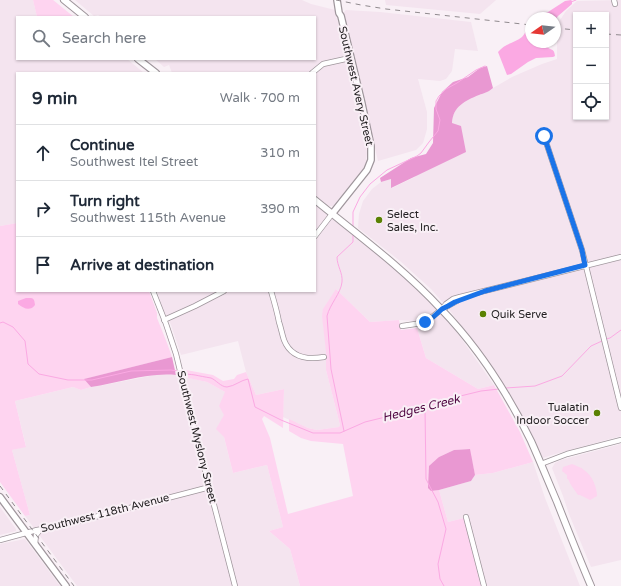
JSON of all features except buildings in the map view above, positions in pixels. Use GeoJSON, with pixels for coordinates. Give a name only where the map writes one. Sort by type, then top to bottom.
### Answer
{"type":"FeatureCollection","features":[{"type":"Feature","properties":{"kind":"highway"},"geometry":{"type":"LineString","coordinates":[[64,0],[85,16]]}},
{"type":"Feature","properties":{"kind":"highway"},"geometry":{"type":"LineString","coordinates":[[139,60],[155,72]]}},
{"type":"Feature","properties":{"kind":"highway"},"geometry":{"type":"LineString","coordinates":[[316,201],[403,271],[442,309],[476,350],[497,381],[530,440],[590,586]]}},
{"type":"Feature","properties":{"kind":"main road","name":"Southwest Avery Street"},"geometry":{"type":"LineString","coordinates":[[332,214],[365,173],[371,160],[369,140],[338,0]]}},
{"type":"Feature","properties":{"kind":"main road"},"geometry":{"type":"LineString","coordinates":[[0,497],[66,586]]}},
{"type":"Feature","properties":{"kind":"street"},"geometry":{"type":"LineString","coordinates":[[313,72],[323,64],[350,58]]}},
{"type":"Feature","properties":{"kind":"street"},"geometry":{"type":"LineString","coordinates":[[544,136],[582,250],[621,408]]}},
{"type":"Feature","properties":{"kind":"street"},"geometry":{"type":"LineString","coordinates":[[316,235],[332,214]]}},
{"type":"Feature","properties":{"kind":"street"},"geometry":{"type":"LineString","coordinates":[[402,326],[425,322],[431,319],[446,304],[454,299],[621,257]]}},
{"type":"Feature","properties":{"kind":"street","name":"Southwest Myslony Street"},"geometry":{"type":"LineString","coordinates":[[153,292],[180,366],[192,420],[235,586]]}},
{"type":"Feature","properties":{"kind":"street"},"geometry":{"type":"LineString","coordinates":[[164,320],[196,306],[222,292]]}},
{"type":"Feature","properties":{"kind":"street"},"geometry":{"type":"LineString","coordinates":[[272,292],[284,340],[288,347],[296,354],[306,358],[311,359],[324,357]]}},
{"type":"Feature","properties":{"kind":"street"},"geometry":{"type":"LineString","coordinates":[[541,464],[567,454],[621,440]]}},
{"type":"Feature","properties":{"kind":"street","name":"Southwest 118th Avenue"},"geometry":{"type":"LineString","coordinates":[[0,540],[210,487]]}},
{"type":"Feature","properties":{"kind":"street"},"geometry":{"type":"LineString","coordinates":[[466,517],[484,586]]}},
{"type":"Feature","properties":{"kind":"street"},"geometry":{"type":"LineString","coordinates":[[35,544],[35,537],[40,530]]}},
{"type":"Feature","properties":{"kind":"shaded area"},"geometry":{"type":"Polygon","coordinates":[[[0,0],[33,0],[37,16],[16,16],[16,60],[128,60],[143,72],[16,72],[16,223],[0,226],[0,0]]]}},
{"type":"Feature","properties":{"kind":"shaded area"},"geometry":{"type":"Polygon","coordinates":[[[33,0],[53,0],[73,16],[37,16],[33,0]]]}},
{"type":"Feature","properties":{"kind":"shaded area"},"geometry":{"type":"Polygon","coordinates":[[[75,0],[302,0],[311,4],[335,10],[366,143],[366,162],[363,169],[333,206],[329,206],[316,196],[316,72],[172,72],[169,65],[164,67],[156,60],[316,60],[316,16],[94,16],[75,0]]]}},
{"type":"Feature","properties":{"kind":"shaded area"},"geometry":{"type":"Polygon","coordinates":[[[385,0],[496,0],[480,14],[386,5],[385,0]]]}},
{"type":"Feature","properties":{"kind":"shaded area"},"geometry":{"type":"Polygon","coordinates":[[[571,0],[572,4],[561,13],[561,12],[548,12],[565,1],[571,0]]]}},
{"type":"Feature","properties":{"kind":"shaded area"},"geometry":{"type":"Polygon","coordinates":[[[621,0],[621,436],[543,458],[510,395],[451,312],[431,289],[400,261],[358,228],[359,214],[363,201],[372,189],[381,182],[391,179],[392,188],[415,177],[452,123],[453,115],[459,105],[491,90],[512,77],[557,59],[557,48],[561,48],[561,18],[566,11],[577,1],[621,0]]]}},
{"type":"Feature","properties":{"kind":"shaded area"},"geometry":{"type":"Polygon","coordinates":[[[346,10],[380,12],[471,22],[478,51],[455,49],[452,71],[446,79],[440,81],[418,79],[427,112],[427,129],[423,143],[416,150],[378,161],[345,21],[344,12],[346,10]]]}},
{"type":"Feature","properties":{"kind":"shaded area"},"geometry":{"type":"Polygon","coordinates":[[[525,33],[525,48],[548,48],[555,53],[555,56],[536,58],[507,75],[498,52],[522,37],[525,33]]]}},
{"type":"Feature","properties":{"kind":"shaded area"},"geometry":{"type":"Polygon","coordinates":[[[487,66],[493,88],[461,105],[457,108],[453,117],[452,123],[461,126],[466,152],[391,188],[391,179],[381,182],[380,178],[411,158],[426,154],[433,143],[434,108],[442,92],[453,82],[468,77],[480,68],[487,66]]]}},
{"type":"Feature","properties":{"kind":"shaded area"},"geometry":{"type":"Polygon","coordinates":[[[316,206],[379,255],[427,299],[456,331],[494,385],[478,389],[426,358],[415,321],[399,320],[370,322],[336,289],[326,352],[326,370],[340,425],[339,427],[317,430],[308,428],[283,417],[284,389],[256,395],[246,372],[238,341],[181,355],[171,325],[163,310],[157,292],[316,292],[316,206]]]}},
{"type":"Feature","properties":{"kind":"shaded area"},"geometry":{"type":"Polygon","coordinates":[[[16,223],[16,292],[149,292],[157,313],[157,318],[172,357],[85,379],[91,387],[81,390],[73,387],[15,401],[26,447],[12,450],[30,515],[25,516],[0,482],[0,226],[16,223]]]}},
{"type":"Feature","properties":{"kind":"shaded area"},"geometry":{"type":"Polygon","coordinates":[[[336,289],[370,322],[399,320],[401,330],[417,328],[426,358],[478,389],[494,385],[520,432],[533,462],[493,473],[475,475],[469,449],[454,450],[439,457],[431,491],[439,490],[448,522],[464,518],[481,586],[300,586],[290,549],[269,531],[283,527],[267,465],[233,473],[224,437],[216,429],[224,415],[219,406],[225,392],[207,382],[188,378],[186,370],[213,375],[223,381],[234,379],[237,375],[246,372],[256,395],[284,389],[283,428],[264,416],[262,419],[270,438],[288,514],[353,496],[343,444],[311,441],[301,438],[289,431],[289,419],[308,428],[317,430],[339,427],[340,425],[326,370],[326,352],[322,316],[323,309],[336,289]]]}},
{"type":"Feature","properties":{"kind":"shaded area"},"geometry":{"type":"Polygon","coordinates":[[[26,298],[32,298],[34,300],[35,305],[29,309],[26,309],[18,304],[18,301],[26,298]]]}},
{"type":"Feature","properties":{"kind":"shaded area"},"geometry":{"type":"Polygon","coordinates":[[[172,357],[176,375],[165,374],[144,376],[91,387],[84,379],[172,357]]]}},
{"type":"Feature","properties":{"kind":"shaded area"},"geometry":{"type":"Polygon","coordinates":[[[160,374],[176,375],[207,382],[225,392],[224,437],[233,473],[267,465],[283,527],[269,531],[290,549],[300,586],[77,586],[25,516],[30,515],[12,450],[26,446],[15,401],[73,387],[81,390],[160,374]]]}},
{"type":"Feature","properties":{"kind":"shaded area"},"geometry":{"type":"Polygon","coordinates":[[[621,444],[621,560],[591,567],[552,468],[555,463],[561,460],[621,444]]]}},
{"type":"Feature","properties":{"kind":"shaded area"},"geometry":{"type":"Polygon","coordinates":[[[470,449],[475,475],[471,481],[439,490],[431,491],[428,488],[429,466],[439,457],[454,450],[470,449]]]}},
{"type":"Feature","properties":{"kind":"shaded area"},"geometry":{"type":"Polygon","coordinates":[[[533,462],[545,498],[580,586],[481,586],[464,518],[448,522],[439,490],[471,481],[475,475],[493,473],[533,462]]]}},
{"type":"Feature","properties":{"kind":"shaded area"},"geometry":{"type":"Polygon","coordinates":[[[572,464],[587,472],[592,478],[597,496],[590,500],[578,495],[567,479],[567,475],[562,471],[563,467],[572,464]]]}},
{"type":"Feature","properties":{"kind":"shaded area"},"geometry":{"type":"Polygon","coordinates":[[[0,507],[16,529],[16,531],[0,535],[0,507]]]}},
{"type":"Feature","properties":{"kind":"shaded area"},"geometry":{"type":"Polygon","coordinates":[[[25,539],[60,586],[0,586],[0,544],[25,539]]]}},
{"type":"Feature","properties":{"kind":"waterway","name":"Hedges Creek"},"geometry":{"type":"LineString","coordinates":[[571,2],[576,0]]}},
{"type":"Feature","properties":{"kind":"waterway","name":"Hedges Creek"},"geometry":{"type":"LineString","coordinates":[[353,227],[353,212],[360,197],[370,184],[387,170],[421,153],[438,131],[440,120],[436,109],[436,101],[439,96],[446,89],[485,66]]}},
{"type":"Feature","properties":{"kind":"waterway","name":"Hedges Creek"},"geometry":{"type":"LineString","coordinates":[[344,431],[331,369],[327,316],[330,307],[340,290],[342,282],[337,257],[353,242],[353,234]]}},
{"type":"Feature","properties":{"kind":"waterway","name":"Hedges Creek"},"geometry":{"type":"LineString","coordinates":[[0,323],[3,322],[13,327],[25,341],[28,364],[39,374],[68,380],[92,380],[131,371],[178,371]]}},
{"type":"Feature","properties":{"kind":"waterway","name":"Hedges Creek"},"geometry":{"type":"LineString","coordinates":[[606,339],[610,338],[621,330]]}},
{"type":"Feature","properties":{"kind":"waterway","name":"Hedges Creek"},"geometry":{"type":"LineString","coordinates":[[506,388],[535,386],[562,376],[591,346],[602,341]]}},
{"type":"Feature","properties":{"kind":"waterway","name":"Hedges Creek"},"geometry":{"type":"LineString","coordinates":[[183,373],[211,378],[227,387],[248,379],[255,407],[281,420],[313,433],[340,433],[365,422],[414,410],[448,399],[481,391],[499,389]]}},
{"type":"Feature","properties":{"kind":"waterway"},"geometry":{"type":"LineString","coordinates":[[425,408],[426,479],[438,502],[446,529],[438,564],[440,579],[444,586]]}},
{"type":"Feature","properties":{"kind":"railway"},"geometry":{"type":"LineString","coordinates":[[336,0],[386,9],[525,24]]}},
{"type":"Feature","properties":{"kind":"railway"},"geometry":{"type":"LineString","coordinates":[[561,29],[573,30]]}},
{"type":"Feature","properties":{"kind":"railway"},"geometry":{"type":"LineString","coordinates":[[609,34],[621,35]]}},
{"type":"Feature","properties":{"kind":"railway"},"geometry":{"type":"LineString","coordinates":[[0,486],[74,586]]}},
{"type":"Feature","properties":{"kind":"place","name":"Select Sales, Inc."},"geometry":{"type":"Point","coordinates":[379,220]}},
{"type":"Feature","properties":{"kind":"place","name":"Quik Serve"},"geometry":{"type":"Point","coordinates":[483,314]}},
{"type":"Feature","properties":{"kind":"place","name":"Tualatin Indoor Soccer"},"geometry":{"type":"Point","coordinates":[597,413]}},
{"type":"Feature","properties":{"kind":"route"},"geometry":{"type":"LineString","coordinates":[[425,322],[431,319],[442,309],[465,298],[485,291],[585,265],[582,250],[544,136]]}}]}
